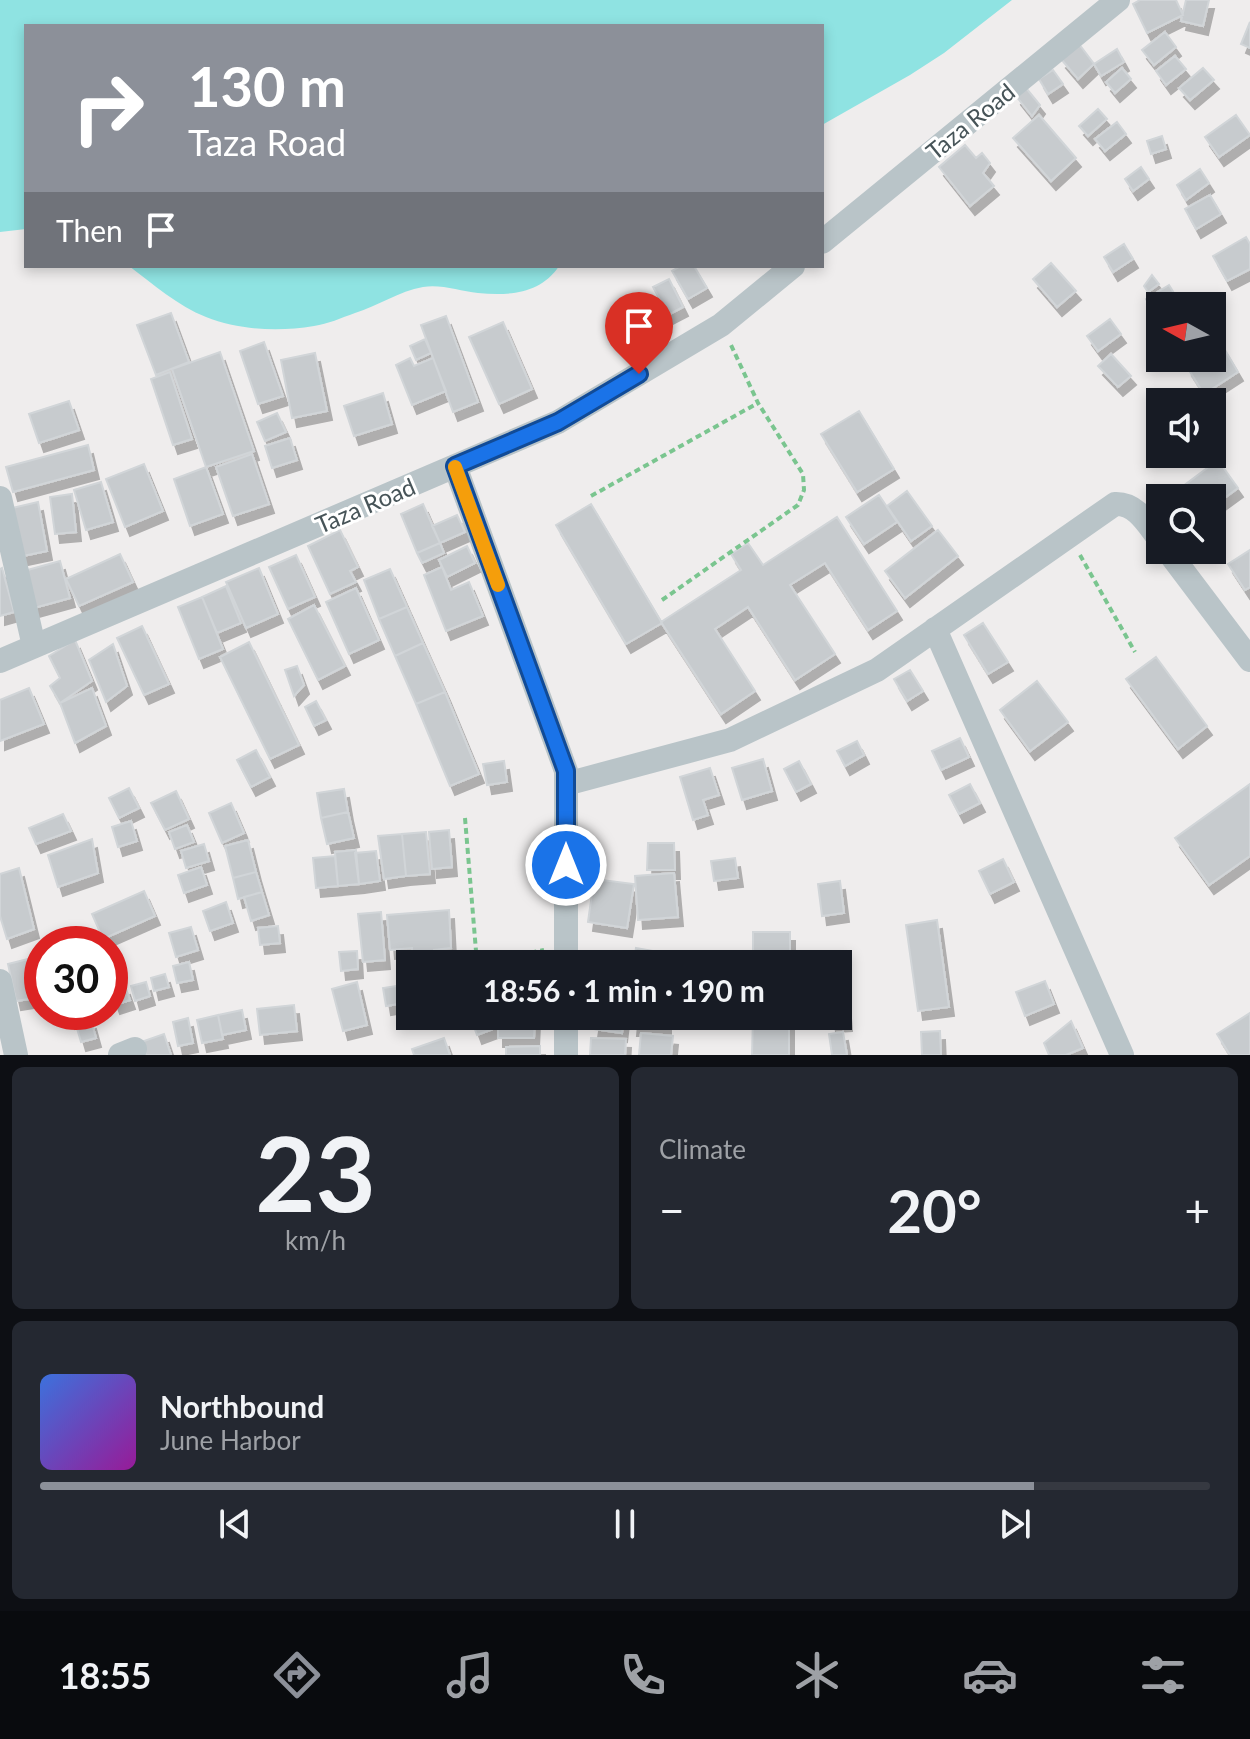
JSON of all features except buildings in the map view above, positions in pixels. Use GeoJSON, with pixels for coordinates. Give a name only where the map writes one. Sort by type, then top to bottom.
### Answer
{"type":"FeatureCollection","features":[{"type":"Feature","properties":{"kind":"street","name":"Taza Road"},"geometry":{"type":"LineString","coordinates":[[824,240],[1118,0]]}},
{"type":"Feature","properties":{"kind":"street","name":"Taza Road"},"geometry":{"type":"LineString","coordinates":[[0,661],[558,422],[721,325],[791,268]]}},
{"type":"Feature","properties":{"kind":"street"},"geometry":{"type":"LineString","coordinates":[[455,466],[566,771],[566,950]]}},
{"type":"Feature","properties":{"kind":"street"},"geometry":{"type":"LineString","coordinates":[[0,498],[34,646]]}},
{"type":"Feature","properties":{"kind":"street"},"geometry":{"type":"LineString","coordinates":[[566,784],[730,740],[877,670],[1110,506],[1119,503],[1133,508],[1146,521]]}},
{"type":"Feature","properties":{"kind":"street"},"geometry":{"type":"LineString","coordinates":[[1178,564],[1250,660]]}},
{"type":"Feature","properties":{"kind":"street"},"geometry":{"type":"LineString","coordinates":[[935,629],[1122,1055]]}},
{"type":"Feature","properties":{"kind":"street"},"geometry":{"type":"LineString","coordinates":[[0,981],[16,1055]]}},
{"type":"Feature","properties":{"kind":"street"},"geometry":{"type":"LineString","coordinates":[[566,1030],[566,1055]]}},
{"type":"Feature","properties":{"kind":"path"},"geometry":{"type":"LineString","coordinates":[[662,600],[798,505],[804,490],[803,474],[758,403],[721,325]]}},
{"type":"Feature","properties":{"kind":"path"},"geometry":{"type":"LineString","coordinates":[[591,496],[758,403]]}},
{"type":"Feature","properties":{"kind":"path"},"geometry":{"type":"LineString","coordinates":[[1069,535],[1135,652]]}},
{"type":"Feature","properties":{"kind":"path"},"geometry":{"type":"LineString","coordinates":[[465,818],[476,950]]}},
{"type":"Feature","properties":{"kind":"water"},"geometry":{"type":"Polygon","coordinates":[[[0,0],[1012,0],[944,53],[824,124],[824,24],[24,24],[24,229],[0,232],[0,0]]]}},
{"type":"Feature","properties":{"kind":"water"},"geometry":{"type":"Polygon","coordinates":[[[132,268],[557,268],[543,282],[523,291],[489,294],[423,287],[324,324],[300,328],[232,325],[206,317],[176,301],[132,268]]]}},
{"type":"Feature","properties":{"kind":"slow traffic"},"geometry":{"type":"LineString","coordinates":[[455,467],[498,585]]}},
{"type":"Feature","properties":{"kind":"route"},"geometry":{"type":"LineString","coordinates":[[566,865],[566,771],[455,466],[558,422],[639,374]]}}]}
